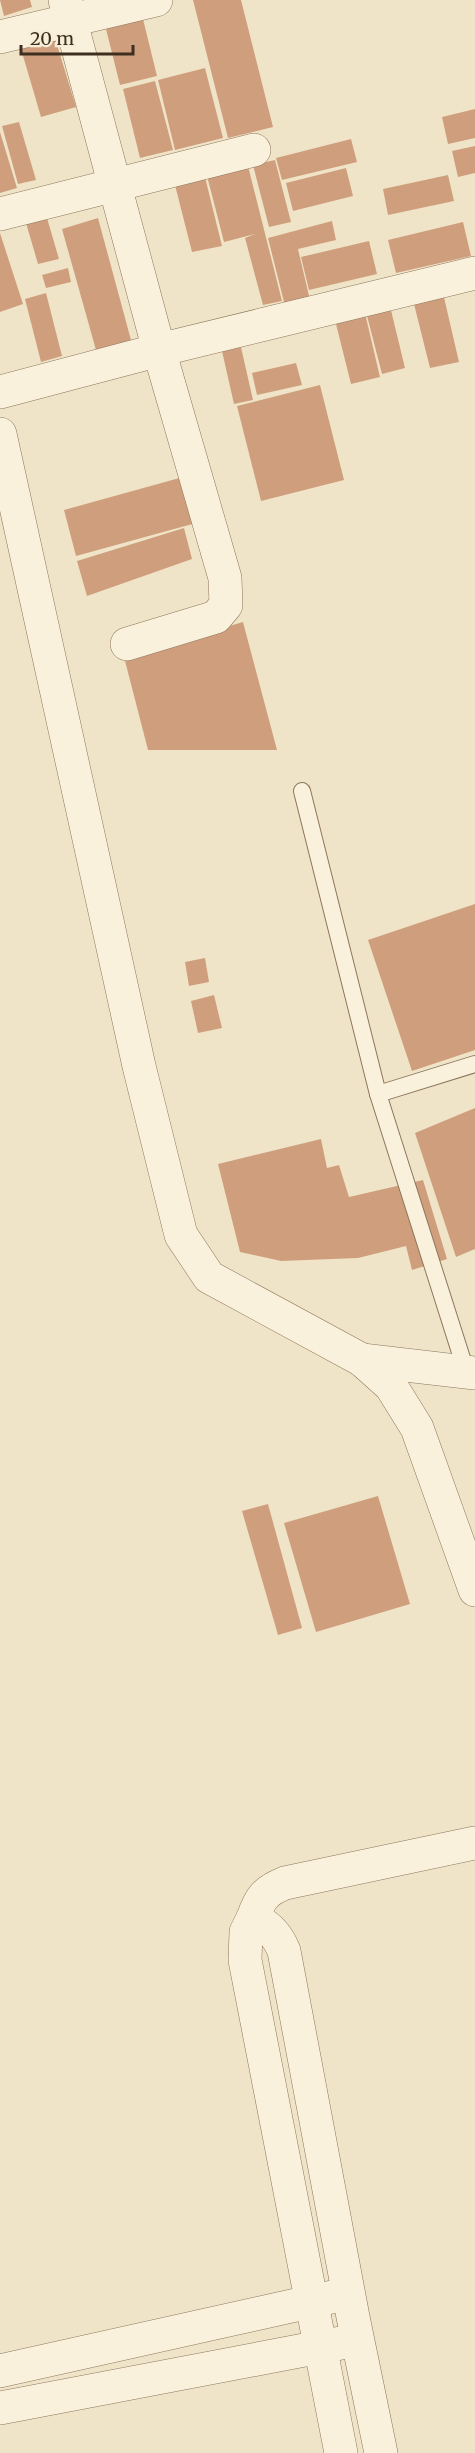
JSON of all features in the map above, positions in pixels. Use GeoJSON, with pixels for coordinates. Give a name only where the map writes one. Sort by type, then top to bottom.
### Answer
{"type":"FeatureCollection","features":[{"type":"Feature","properties":{"kind":"street"},"geometry":{"type":"LineString","coordinates":[[0,37],[68,10],[156,0]]}},
{"type":"Feature","properties":{"kind":"street"},"geometry":{"type":"LineString","coordinates":[[68,10],[159,350],[225,578],[226,605],[216,617],[127,644]]}},
{"type":"Feature","properties":{"kind":"street"},"geometry":{"type":"LineString","coordinates":[[0,214],[254,150]]}},
{"type":"Feature","properties":{"kind":"street"},"geometry":{"type":"LineString","coordinates":[[0,392],[159,350],[475,273]]}},
{"type":"Feature","properties":{"kind":"street"},"geometry":{"type":"LineString","coordinates":[[0,434],[139,1066],[181,1235],[209,1277],[362,1359],[391,1386],[417,1428],[475,1590]]}},
{"type":"Feature","properties":{"kind":"street"},"geometry":{"type":"LineString","coordinates":[[362,1359],[471,1372]]}},
{"type":"Feature","properties":{"kind":"street"},"geometry":{"type":"LineString","coordinates":[[341,2453],[245,1960],[246,1932],[258,1903],[269,1889],[285,1883],[475,1843]]}},
{"type":"Feature","properties":{"kind":"street"},"geometry":{"type":"LineString","coordinates":[[253,1918],[270,1928],[279,1938],[284,1951],[348,2293],[381,2453]]}},
{"type":"Feature","properties":{"kind":"street"},"geometry":{"type":"LineString","coordinates":[[0,2371],[348,2293]]}},
{"type":"Feature","properties":{"kind":"street"},"geometry":{"type":"LineString","coordinates":[[0,2408],[357,2339]]}},
{"type":"Feature","properties":{"kind":"lane"},"geometry":{"type":"LineString","coordinates":[[302,791],[378,1094],[471,1372]]}},
{"type":"Feature","properties":{"kind":"lane"},"geometry":{"type":"LineString","coordinates":[[378,1094],[475,1064]]}},
{"type":"Feature","properties":{"kind":"building"},"geometry":{"type":"Polygon","coordinates":[[[0,0],[30,0],[32,7],[4,16],[0,0]]]}},
{"type":"Feature","properties":{"kind":"building"},"geometry":{"type":"Polygon","coordinates":[[[193,0],[241,0],[273,127],[228,138],[193,0]]]}},
{"type":"Feature","properties":{"kind":"building"},"geometry":{"type":"Polygon","coordinates":[[[142,15],[157,76],[120,85],[105,25],[142,15]]]}},
{"type":"Feature","properties":{"kind":"building"},"geometry":{"type":"Polygon","coordinates":[[[55,38],[76,107],[41,117],[21,49],[55,38]]]}},
{"type":"Feature","properties":{"kind":"building"},"geometry":{"type":"Polygon","coordinates":[[[205,68],[223,138],[175,150],[158,80],[205,68]]]}},
{"type":"Feature","properties":{"kind":"building"},"geometry":{"type":"Polygon","coordinates":[[[155,81],[173,150],[140,158],[123,89],[155,81]]]}},
{"type":"Feature","properties":{"kind":"building"},"geometry":{"type":"Polygon","coordinates":[[[475,109],[475,138],[448,144],[442,117],[475,109]]]}},
{"type":"Feature","properties":{"kind":"building"},"geometry":{"type":"Polygon","coordinates":[[[19,122],[36,180],[18,184],[2,126],[19,122]]]}},
{"type":"Feature","properties":{"kind":"building"},"geometry":{"type":"Polygon","coordinates":[[[0,132],[17,188],[0,193],[0,132]]]}},
{"type":"Feature","properties":{"kind":"building"},"geometry":{"type":"Polygon","coordinates":[[[351,139],[357,162],[282,180],[276,158],[351,139]]]}},
{"type":"Feature","properties":{"kind":"building"},"geometry":{"type":"Polygon","coordinates":[[[475,146],[475,173],[458,177],[452,151],[475,146]]]}},
{"type":"Feature","properties":{"kind":"building"},"geometry":{"type":"Polygon","coordinates":[[[275,160],[291,222],[269,227],[253,165],[275,160]]]}},
{"type":"Feature","properties":{"kind":"building"},"geometry":{"type":"Polygon","coordinates":[[[248,166],[282,301],[263,305],[245,238],[255,234],[224,242],[207,176],[248,166]]]}},
{"type":"Feature","properties":{"kind":"building"},"geometry":{"type":"Polygon","coordinates":[[[346,168],[353,196],[293,211],[286,183],[346,168]]]}},
{"type":"Feature","properties":{"kind":"building"},"geometry":{"type":"Polygon","coordinates":[[[448,175],[454,201],[388,215],[383,189],[448,175]]]}},
{"type":"Feature","properties":{"kind":"building"},"geometry":{"type":"Polygon","coordinates":[[[205,177],[222,246],[192,252],[175,185],[205,177]]]}},
{"type":"Feature","properties":{"kind":"building"},"geometry":{"type":"Polygon","coordinates":[[[47,218],[59,259],[38,264],[26,223],[47,218]]]}},
{"type":"Feature","properties":{"kind":"building"},"geometry":{"type":"Polygon","coordinates":[[[98,218],[131,340],[96,350],[62,229],[98,218]]]}},
{"type":"Feature","properties":{"kind":"building"},"geometry":{"type":"Polygon","coordinates":[[[332,221],[336,240],[298,249],[310,300],[285,306],[268,238],[332,221]]]}},
{"type":"Feature","properties":{"kind":"building"},"geometry":{"type":"Polygon","coordinates":[[[463,222],[471,256],[396,273],[388,240],[463,222]]]}},
{"type":"Feature","properties":{"kind":"building"},"geometry":{"type":"Polygon","coordinates":[[[0,233],[23,304],[0,312],[0,233]]]}},
{"type":"Feature","properties":{"kind":"building"},"geometry":{"type":"Polygon","coordinates":[[[369,241],[377,274],[309,290],[301,257],[369,241]]]}},
{"type":"Feature","properties":{"kind":"building"},"geometry":{"type":"Polygon","coordinates":[[[68,268],[71,282],[46,288],[42,275],[68,268]]]}},
{"type":"Feature","properties":{"kind":"building"},"geometry":{"type":"Polygon","coordinates":[[[46,293],[62,356],[41,362],[25,299],[46,293]]]}},
{"type":"Feature","properties":{"kind":"building"},"geometry":{"type":"Polygon","coordinates":[[[443,293],[459,362],[430,368],[413,300],[443,293]]]}},
{"type":"Feature","properties":{"kind":"building"},"geometry":{"type":"Polygon","coordinates":[[[389,302],[405,368],[382,374],[365,308],[389,302]]]}},
{"type":"Feature","properties":{"kind":"building"},"geometry":{"type":"Polygon","coordinates":[[[364,309],[380,377],[351,384],[334,316],[364,309]]]}},
{"type":"Feature","properties":{"kind":"building"},"geometry":{"type":"Polygon","coordinates":[[[238,334],[253,400],[234,404],[219,338],[238,334]]]}},
{"type":"Feature","properties":{"kind":"building"},"geometry":{"type":"Polygon","coordinates":[[[296,363],[302,385],[257,395],[252,373],[296,363]]]}},
{"type":"Feature","properties":{"kind":"building"},"geometry":{"type":"Polygon","coordinates":[[[320,385],[344,480],[261,501],[237,406],[320,385]]]}},
{"type":"Feature","properties":{"kind":"building"},"geometry":{"type":"Polygon","coordinates":[[[183,477],[196,523],[76,556],[64,510],[183,477]]]}},
{"type":"Feature","properties":{"kind":"building"},"geometry":{"type":"Polygon","coordinates":[[[184,528],[192,559],[87,596],[77,561],[184,528]]]}},
{"type":"Feature","properties":{"kind":"building"},"geometry":{"type":"Polygon","coordinates":[[[243,622],[277,750],[148,750],[124,657],[243,622]]]}},
{"type":"Feature","properties":{"kind":"building"},"geometry":{"type":"Polygon","coordinates":[[[475,904],[475,1050],[412,1071],[368,940],[475,904]]]}},
{"type":"Feature","properties":{"kind":"building"},"geometry":{"type":"Polygon","coordinates":[[[205,958],[209,982],[189,986],[185,962],[205,958]]]}},
{"type":"Feature","properties":{"kind":"building"},"geometry":{"type":"Polygon","coordinates":[[[214,995],[222,1028],[198,1033],[191,1001],[214,995]]]}},
{"type":"Feature","properties":{"kind":"building"},"geometry":{"type":"Polygon","coordinates":[[[475,1108],[475,1249],[456,1257],[415,1133],[475,1108]]]}},
{"type":"Feature","properties":{"kind":"building"},"geometry":{"type":"Polygon","coordinates":[[[321,1139],[327,1168],[339,1165],[349,1197],[423,1180],[447,1259],[412,1270],[406,1246],[358,1258],[281,1261],[240,1252],[218,1164],[321,1139]]]}},
{"type":"Feature","properties":{"kind":"building"},"geometry":{"type":"Polygon","coordinates":[[[378,1496],[410,1604],[316,1632],[284,1523],[378,1496]]]}},
{"type":"Feature","properties":{"kind":"building"},"geometry":{"type":"Polygon","coordinates":[[[268,1504],[302,1628],[278,1635],[242,1511],[268,1504]]]}}]}
